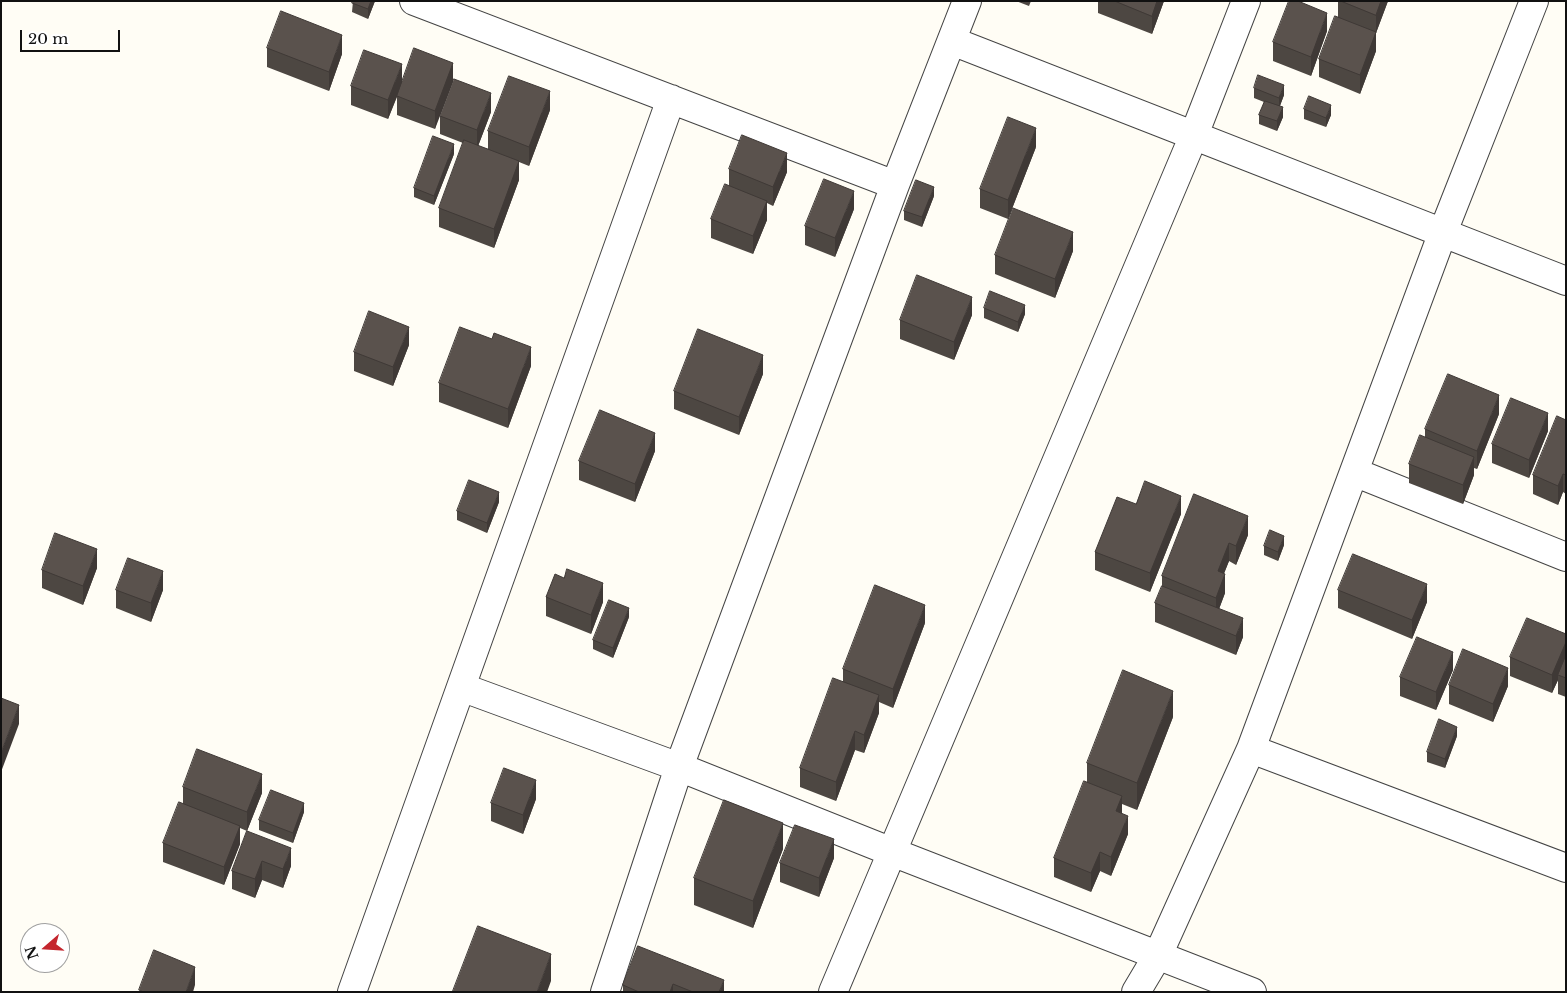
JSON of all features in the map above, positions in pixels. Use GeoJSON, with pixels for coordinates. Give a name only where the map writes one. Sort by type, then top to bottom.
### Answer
{"type":"FeatureCollection","features":[{"type":"Feature","properties":{"kind":"street"},"geometry":{"type":"LineString","coordinates":[[414,1],[895,185]]}},
{"type":"Feature","properties":{"kind":"street"},"geometry":{"type":"LineString","coordinates":[[605,992],[680,767],[895,185],[967,1]]}},
{"type":"Feature","properties":{"kind":"street"},"geometry":{"type":"LineString","coordinates":[[833,992],[1194,135],[1246,1]]}},
{"type":"Feature","properties":{"kind":"street"},"geometry":{"type":"LineString","coordinates":[[1136,992],[1158,955],[1251,749],[1443,232],[1534,1]]}},
{"type":"Feature","properties":{"kind":"street"},"geometry":{"type":"LineString","coordinates":[[952,41],[1566,281]]}},
{"type":"Feature","properties":{"kind":"street"},"geometry":{"type":"LineString","coordinates":[[352,992],[671,99]]}},
{"type":"Feature","properties":{"kind":"street"},"geometry":{"type":"LineString","coordinates":[[1354,472],[1566,557]]}},
{"type":"Feature","properties":{"kind":"street"},"geometry":{"type":"LineString","coordinates":[[461,687],[680,767],[1252,992]]}},
{"type":"Feature","properties":{"kind":"street"},"geometry":{"type":"LineString","coordinates":[[1251,749],[1566,868]]}},
{"type":"Feature","properties":{"kind":"building"},"geometry":{"type":"Polygon","coordinates":[[[353,1],[371,1],[368,9],[352,3],[353,1]]]}},
{"type":"Feature","properties":{"kind":"building"},"geometry":{"type":"Polygon","coordinates":[[[1115,1],[1157,1],[1152,16],[1115,1]]]}},
{"type":"Feature","properties":{"kind":"building"},"geometry":{"type":"Polygon","coordinates":[[[1289,1],[1298,1],[1327,13],[1311,57],[1273,42],[1289,1]]]}},
{"type":"Feature","properties":{"kind":"building"},"geometry":{"type":"Polygon","coordinates":[[[1341,1],[1381,1],[1376,15],[1341,1]]]}},
{"type":"Feature","properties":{"kind":"building"},"geometry":{"type":"Polygon","coordinates":[[[281,11],[342,35],[329,72],[267,48],[281,11]]]}},
{"type":"Feature","properties":{"kind":"building"},"geometry":{"type":"Polygon","coordinates":[[[1335,16],[1376,32],[1360,75],[1319,59],[1335,16]]]}},
{"type":"Feature","properties":{"kind":"building"},"geometry":{"type":"Polygon","coordinates":[[[414,48],[453,63],[435,111],[397,96],[414,48]]]}},
{"type":"Feature","properties":{"kind":"building"},"geometry":{"type":"Polygon","coordinates":[[[364,50],[402,64],[388,100],[351,86],[364,50]]]}},
{"type":"Feature","properties":{"kind":"building"},"geometry":{"type":"Polygon","coordinates":[[[1258,75],[1284,85],[1279,98],[1254,88],[1258,75]]]}},
{"type":"Feature","properties":{"kind":"building"},"geometry":{"type":"Polygon","coordinates":[[[509,76],[550,91],[529,147],[488,131],[509,76]]]}},
{"type":"Feature","properties":{"kind":"building"},"geometry":{"type":"Polygon","coordinates":[[[454,79],[491,93],[477,130],[440,116],[454,79]]]}},
{"type":"Feature","properties":{"kind":"building"},"geometry":{"type":"Polygon","coordinates":[[[1309,96],[1331,105],[1326,118],[1304,109],[1309,96]]]}},
{"type":"Feature","properties":{"kind":"building"},"geometry":{"type":"Polygon","coordinates":[[[1265,101],[1283,107],[1277,121],[1259,115],[1265,101]]]}},
{"type":"Feature","properties":{"kind":"building"},"geometry":{"type":"Polygon","coordinates":[[[1008,117],[1036,128],[1008,200],[980,189],[1008,117]]]}},
{"type":"Feature","properties":{"kind":"building"},"geometry":{"type":"Polygon","coordinates":[[[742,135],[787,153],[773,187],[729,169],[742,135]]]}},
{"type":"Feature","properties":{"kind":"building"},"geometry":{"type":"Polygon","coordinates":[[[433,136],[454,144],[434,196],[414,188],[433,136]]]}},
{"type":"Feature","properties":{"kind":"building"},"geometry":{"type":"Polygon","coordinates":[[[464,140],[519,161],[494,229],[439,208],[464,140]]]}},
{"type":"Feature","properties":{"kind":"building"},"geometry":{"type":"Polygon","coordinates":[[[824,179],[854,191],[835,238],[805,226],[824,179]]]}},
{"type":"Feature","properties":{"kind":"building"},"geometry":{"type":"Polygon","coordinates":[[[916,180],[934,187],[922,217],[904,211],[916,180]]]}},
{"type":"Feature","properties":{"kind":"building"},"geometry":{"type":"Polygon","coordinates":[[[725,184],[767,201],[753,236],[711,219],[725,184]]]}},
{"type":"Feature","properties":{"kind":"building"},"geometry":{"type":"Polygon","coordinates":[[[1013,208],[1073,232],[1055,279],[995,255],[1013,208]]]}},
{"type":"Feature","properties":{"kind":"building"},"geometry":{"type":"Polygon","coordinates":[[[917,275],[972,297],[954,342],[900,320],[917,275]]]}},
{"type":"Feature","properties":{"kind":"building"},"geometry":{"type":"Polygon","coordinates":[[[990,291],[1025,305],[1018,322],[984,308],[990,291]]]}},
{"type":"Feature","properties":{"kind":"building"},"geometry":{"type":"Polygon","coordinates":[[[369,311],[409,327],[393,367],[354,352],[369,311]]]}},
{"type":"Feature","properties":{"kind":"building"},"geometry":{"type":"Polygon","coordinates":[[[460,327],[492,339],[494,333],[531,347],[508,409],[439,383],[460,327]]]}},
{"type":"Feature","properties":{"kind":"building"},"geometry":{"type":"Polygon","coordinates":[[[698,329],[763,355],[739,417],[674,391],[698,329]]]}},
{"type":"Feature","properties":{"kind":"building"},"geometry":{"type":"Polygon","coordinates":[[[1448,374],[1499,395],[1477,451],[1425,429],[1448,374]]]}},
{"type":"Feature","properties":{"kind":"building"},"geometry":{"type":"Polygon","coordinates":[[[1511,398],[1548,413],[1529,460],[1492,444],[1511,398]]]}},
{"type":"Feature","properties":{"kind":"building"},"geometry":{"type":"Polygon","coordinates":[[[600,410],[655,433],[635,484],[579,461],[600,410]]]}},
{"type":"Feature","properties":{"kind":"building"},"geometry":{"type":"Polygon","coordinates":[[[1557,416],[1566,420],[1566,475],[1563,474],[1558,486],[1533,475],[1557,416]]]}},
{"type":"Feature","properties":{"kind":"building"},"geometry":{"type":"Polygon","coordinates":[[[1420,435],[1474,457],[1463,485],[1409,464],[1420,435]]]}},
{"type":"Feature","properties":{"kind":"building"},"geometry":{"type":"Polygon","coordinates":[[[469,480],[499,492],[487,523],[457,511],[469,480]]]}},
{"type":"Feature","properties":{"kind":"building"},"geometry":{"type":"Polygon","coordinates":[[[1145,481],[1181,496],[1150,573],[1095,552],[1117,497],[1136,504],[1145,481]]]}},
{"type":"Feature","properties":{"kind":"building"},"geometry":{"type":"Polygon","coordinates":[[[1194,494],[1248,516],[1236,546],[1229,543],[1218,571],[1225,574],[1216,598],[1162,576],[1194,494]]]}},
{"type":"Feature","properties":{"kind":"building"},"geometry":{"type":"Polygon","coordinates":[[[1270,530],[1284,536],[1278,552],[1264,546],[1270,530]]]}},
{"type":"Feature","properties":{"kind":"building"},"geometry":{"type":"Polygon","coordinates":[[[55,533],[97,549],[83,586],[42,570],[55,533]]]}},
{"type":"Feature","properties":{"kind":"building"},"geometry":{"type":"Polygon","coordinates":[[[1353,554],[1427,584],[1412,620],[1338,590],[1353,554]]]}},
{"type":"Feature","properties":{"kind":"building"},"geometry":{"type":"Polygon","coordinates":[[[128,558],[163,571],[151,603],[116,590],[128,558]]]}},
{"type":"Feature","properties":{"kind":"building"},"geometry":{"type":"Polygon","coordinates":[[[567,569],[603,583],[591,615],[546,597],[555,574],[564,578],[567,569]]]}},
{"type":"Feature","properties":{"kind":"building"},"geometry":{"type":"Polygon","coordinates":[[[875,585],[925,605],[893,689],[843,669],[875,585]]]}},
{"type":"Feature","properties":{"kind":"building"},"geometry":{"type":"Polygon","coordinates":[[[1162,586],[1243,618],[1236,636],[1155,603],[1162,586]]]}},
{"type":"Feature","properties":{"kind":"building"},"geometry":{"type":"Polygon","coordinates":[[[609,600],[629,608],[613,648],[593,640],[609,600]]]}},
{"type":"Feature","properties":{"kind":"building"},"geometry":{"type":"Polygon","coordinates":[[[1527,618],[1566,634],[1566,642],[1552,675],[1510,657],[1527,618]]]}},
{"type":"Feature","properties":{"kind":"building"},"geometry":{"type":"Polygon","coordinates":[[[1417,637],[1453,652],[1436,692],[1400,677],[1417,637]]]}},
{"type":"Feature","properties":{"kind":"building"},"geometry":{"type":"Polygon","coordinates":[[[1463,649],[1508,668],[1493,704],[1449,685],[1463,649]]]}},
{"type":"Feature","properties":{"kind":"building"},"geometry":{"type":"Polygon","coordinates":[[[1566,655],[1566,678],[1558,675],[1566,655]]]}},
{"type":"Feature","properties":{"kind":"building"},"geometry":{"type":"Polygon","coordinates":[[[1123,670],[1173,691],[1137,783],[1087,763],[1123,670]]]}},
{"type":"Feature","properties":{"kind":"building"},"geometry":{"type":"Polygon","coordinates":[[[833,678],[879,695],[864,735],[855,731],[836,782],[800,768],[833,678]]]}},
{"type":"Feature","properties":{"kind":"building"},"geometry":{"type":"Polygon","coordinates":[[[1,698],[19,705],[1,753],[1,698]]]}},
{"type":"Feature","properties":{"kind":"building"},"geometry":{"type":"Polygon","coordinates":[[[1439,719],[1457,727],[1445,759],[1427,752],[1439,719]]]}},
{"type":"Feature","properties":{"kind":"building"},"geometry":{"type":"Polygon","coordinates":[[[197,749],[262,774],[247,812],[183,787],[197,749]]]}},
{"type":"Feature","properties":{"kind":"building"},"geometry":{"type":"Polygon","coordinates":[[[504,768],[536,780],[523,815],[491,803],[504,768]]]}},
{"type":"Feature","properties":{"kind":"building"},"geometry":{"type":"Polygon","coordinates":[[[1084,781],[1122,796],[1116,811],[1128,816],[1111,857],[1100,852],[1091,873],[1054,858],[1084,781]]]}},
{"type":"Feature","properties":{"kind":"building"},"geometry":{"type":"Polygon","coordinates":[[[271,790],[304,803],[293,833],[259,820],[271,790]]]}},
{"type":"Feature","properties":{"kind":"building"},"geometry":{"type":"Polygon","coordinates":[[[724,800],[783,823],[753,901],[694,878],[724,800]]]}},
{"type":"Feature","properties":{"kind":"building"},"geometry":{"type":"Polygon","coordinates":[[[179,802],[240,826],[224,867],[163,843],[179,802]]]}},
{"type":"Feature","properties":{"kind":"building"},"geometry":{"type":"Polygon","coordinates":[[[795,825],[834,839],[819,878],[780,863],[795,825]]]}},
{"type":"Feature","properties":{"kind":"building"},"geometry":{"type":"Polygon","coordinates":[[[247,831],[291,848],[283,869],[262,861],[255,879],[232,871],[247,831]]]}},
{"type":"Feature","properties":{"kind":"building"},"geometry":{"type":"Polygon","coordinates":[[[478,926],[551,954],[537,992],[453,991],[478,926]]]}},
{"type":"Feature","properties":{"kind":"building"},"geometry":{"type":"Polygon","coordinates":[[[638,946],[724,980],[719,992],[693,992],[673,984],[670,992],[639,992],[623,985],[638,946]]]}},
{"type":"Feature","properties":{"kind":"building"},"geometry":{"type":"Polygon","coordinates":[[[154,950],[195,967],[186,992],[143,992],[139,990],[154,950]]]}}]}
